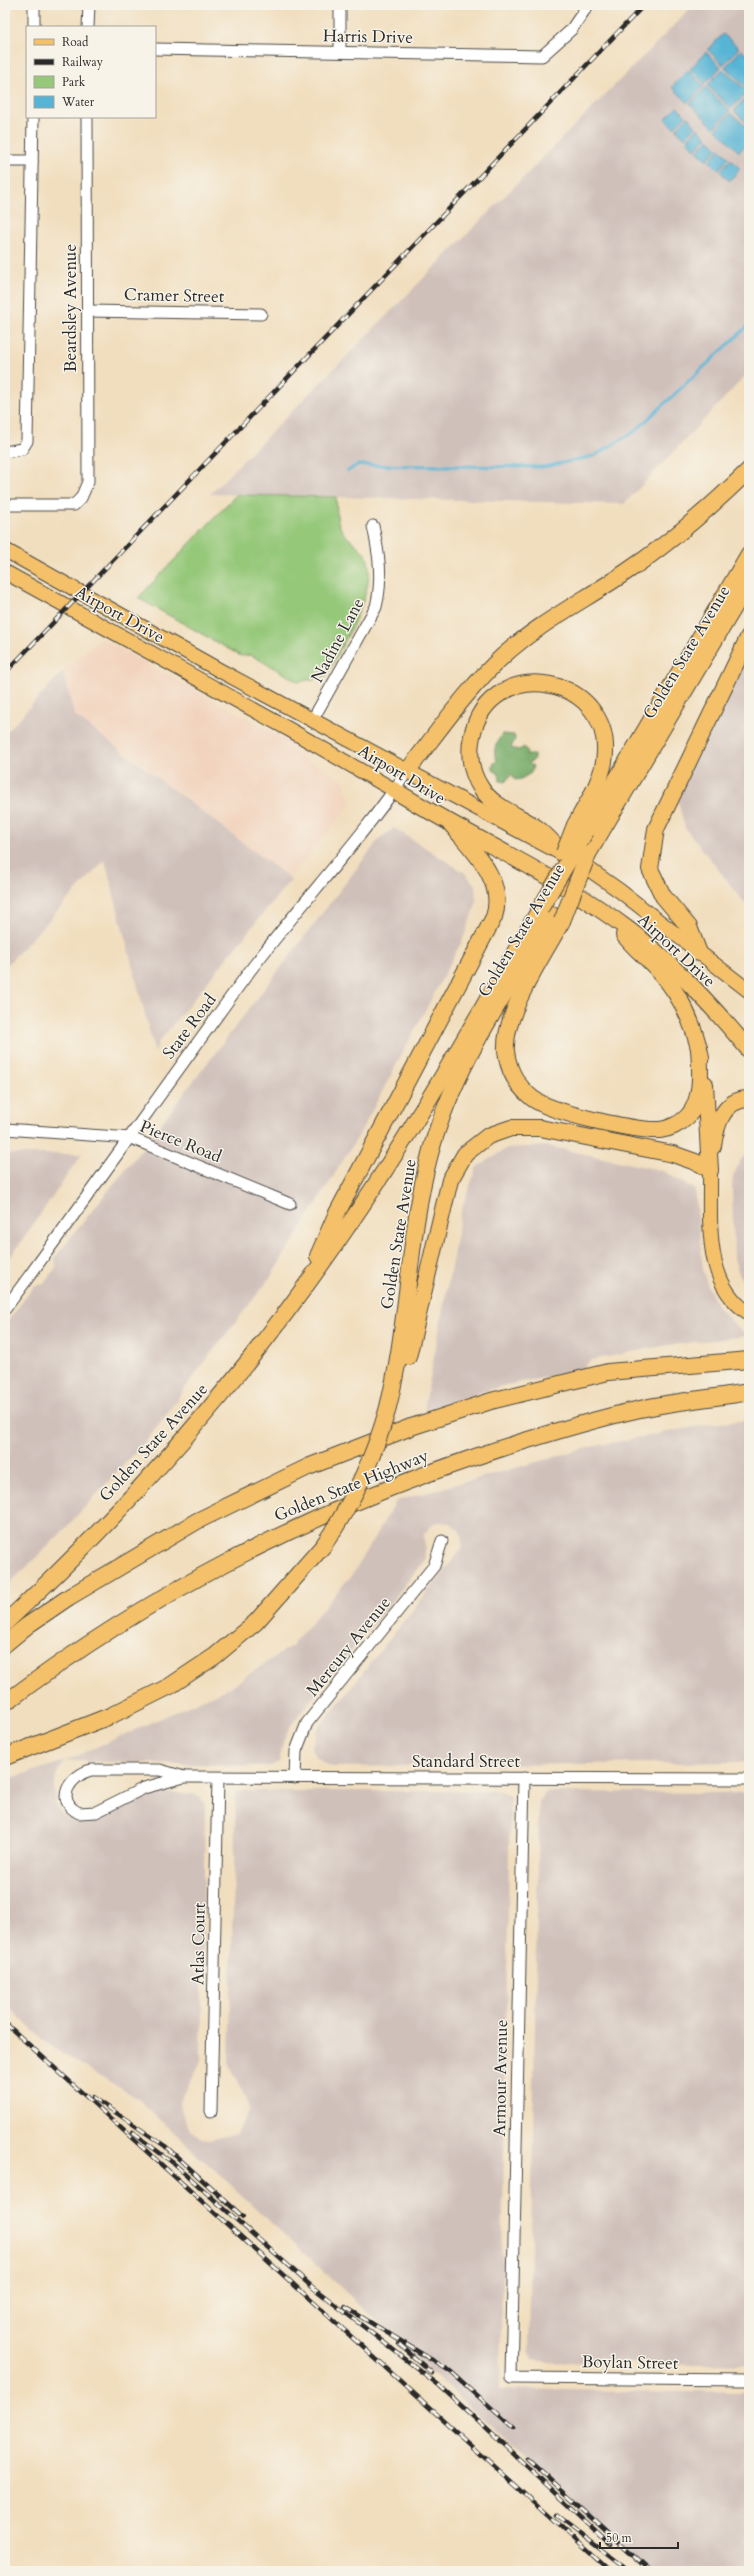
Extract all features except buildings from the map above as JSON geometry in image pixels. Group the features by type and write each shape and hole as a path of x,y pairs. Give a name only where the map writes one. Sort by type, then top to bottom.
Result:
{"highway":[{"path":"408,770 484,675 504,656 525,638 656,550 721,497 749,470"},
{"name":"Golden State Avenue","path":"388,1411 399,1355 420,1196 437,1131 453,1088 550,911 586,831 749,554"},
{"name":"Golden State Avenue","path":"5,1623 62,1569 169,1456 225,1391 301,1293 355,1216 454,1057 588,854 586,831 749,582"},
{"path":"699,953 689,927 663,896 650,869 656,829 749,636"},
{"path":"566,856 538,829 507,811 488,797 481,789 472,767 470,741 475,723 492,699 511,688 532,683 563,688 588,706 600,725 604,740 603,763 586,831"},
{"name":"Airport Drive","path":"394,790 565,888 628,929 667,963 749,1050"},
{"path":"301,1293 336,1215 494,917 497,905 497,891 492,877 451,824"},
{"path":"550,911 506,1037 507,1060 511,1071 523,1090 540,1104 562,1112 635,1127 661,1130 679,1123 693,1109 699,1082 699,1047"},
{"path":"612,919 640,953 656,968 678,996 691,1022 699,1047 705,1084 710,1170"},
{"path":"710,1170 715,1132 723,1114 735,1101 749,1099"},
{"path":"5,1757 110,1716 170,1686 215,1656 256,1622 323,1546 349,1505 376,1446 388,1411 406,1367 450,1180 459,1161 478,1142 505,1130 536,1127 673,1154 701,1164 710,1170"},
{"name":"Golden State Highway","path":"5,1644 28,1625 75,1594 197,1521 308,1468 411,1427 491,1401 608,1372 749,1360"},
{"name":"Golden State Highway","path":"5,1703 88,1643 156,1600 257,1545 319,1516 390,1487 548,1432 642,1409 749,1392"}],"main road":[{"name":"Airport Drive","path":"5,550 219,670 313,719 566,856 604,879 749,990"},
{"name":"Airport Drive","path":"5,572 292,731 394,790"},
{"path":"710,1170 712,1244 719,1277 732,1300 749,1313"}],"street":[{"path":"34,5 34,26"},
{"path":"88,26 89,5"},
{"path":"340,5 340,52"},
{"name":"Harris Drive","path":"156,49 542,56 571,30 588,5"},
{"path":"5,452 22,448 27,440 33,118"},
{"name":"Beardsley Avenue","path":"5,505 74,505 81,498 88,482 87,118"},
{"path":"5,161 32,161"},
{"name":"Cramer Street","path":"88,311 261,314"},
{"name":"Nadine Lane","path":"313,719 376,607 380,590 380,570 372,526"},
{"name":"State Road","path":"5,1309 131,1138 177,1070 249,973 300,908 338,864 408,770"},
{"name":"Pierce Road","path":"5,1129 131,1138 290,1204"},
{"name":"Mercury Avenue","path":"295,1778 296,1751 300,1735 307,1723 434,1566 442,1541"},
{"name":"Standard Street","path":"184,1777 144,1788 96,1812 87,1813 73,1809 67,1798 69,1784 74,1778 80,1773 91,1770 160,1770 184,1777 218,1778 749,1779"},
{"name":"Atlas Court","path":"211,2111 218,1778"},
{"name":"Armour Avenue","path":"510,2378 524,1778"},
{"name":"Boylan Street","path":"510,2378 749,2380"}],"shaded area":[{"path":"694,5 749,5 749,372 624,504 210,494"},
{"path":"101,638 294,744 291,751 343,780 351,804 290,878 74,715 63,671"},
{"path":"749,641 749,908 685,828 676,793"},
{"path":"63,671 74,715 291,879 158,1043 155,1053 105,860 5,967 5,734"},
{"path":"394,828 465,873 475,885 476,904 463,939 359,1135 270,1278 205,1361 151,1435 62,1532 5,1588 5,1325 34,1286 44,1284 56,1267 55,1257 140,1151 380,838"},
{"path":"548,1146 663,1171 695,1190 703,1270 708,1287 719,1308 746,1336 663,1346 591,1360 581,1370 502,1386 424,1410 462,1208 477,1167 507,1148"},
{"path":"749,1151 749,1289 740,1277 734,1258 732,1188 733,1177 740,1161"},
{"path":"5,1154 82,1154 5,1265"},
{"path":"749,1420 749,1762 333,1767 316,1757 312,1747 317,1730 461,1550 462,1542 460,1531 450,1523 441,1522 434,1523 424,1534 425,1560 291,1725 284,1739 279,1762 271,1766 65,1761 229,1688 291,1646 355,1571 396,1501 595,1446 704,1425"},
{"path":"65,1761 56,1776 54,1789 56,1804 63,1815 81,1824 100,1821 145,1793 194,1794 201,1798 205,1806 201,2061 179,2104 190,2131 210,2140 236,2133 250,2109 229,2062 236,1791 502,1791 510,1797 500,2389 749,2393 749,2571 646,2571 137,2098 60,2052 42,2039 5,2004 5,1780"},
{"path":"546,1792 749,1793 749,2365 539,2361 533,2360 529,2352 539,1801"}],"green space":[{"path":"236,495 336,497 337,517 342,531 365,554 369,566 368,581 364,598 349,633 326,676 299,682 251,655 241,656 138,598"},
{"path":"502,734 514,735 515,739 511,748 519,750 524,747 527,751 526,755 534,755 534,760 528,763 533,766 531,773 521,779 515,780 512,774 505,782 500,781 499,774 493,770 493,764 497,760 495,756 495,747"}],"water":[{"path":"723,34 739,48 723,65 708,50"},
{"path":"741,50 749,57 749,90 725,67"},
{"path":"706,52 721,67 705,84 690,69"},
{"path":"723,69 748,92 731,109 707,85"},
{"path":"688,70 704,86 688,103 672,87"},
{"path":"706,87 730,111 714,128 690,104"},
{"path":"749,94 749,125 734,111"},
{"path":"677,107 686,116 674,128 665,119"},
{"path":"731,113 749,129 749,142 739,152 716,129"},
{"path":"688,117 696,127 685,138 676,129"},
{"path":"698,128 707,137 695,149 687,140"},
{"path":"709,139 718,148 707,160 697,151"},
{"path":"720,149 729,158 718,170 709,161"},
{"path":"731,159 740,169 729,181 720,171"}],"waterway":[{"path":"348,471 357,465 544,467 594,456 634,432 749,325"}],"railway":[{"path":"5,673 644,5"},
{"path":"5,2023 610,2571"},
{"path":"93,2097 165,2146 243,2217"},
{"path":"133,2133 172,2162 311,2286 440,2386 611,2544"},
{"path":"345,2307 450,2371 514,2428"},
{"path":"399,2344 432,2373"},
{"path":"527,2458 651,2571"},
{"path":"557,2515 630,2571"}]}
